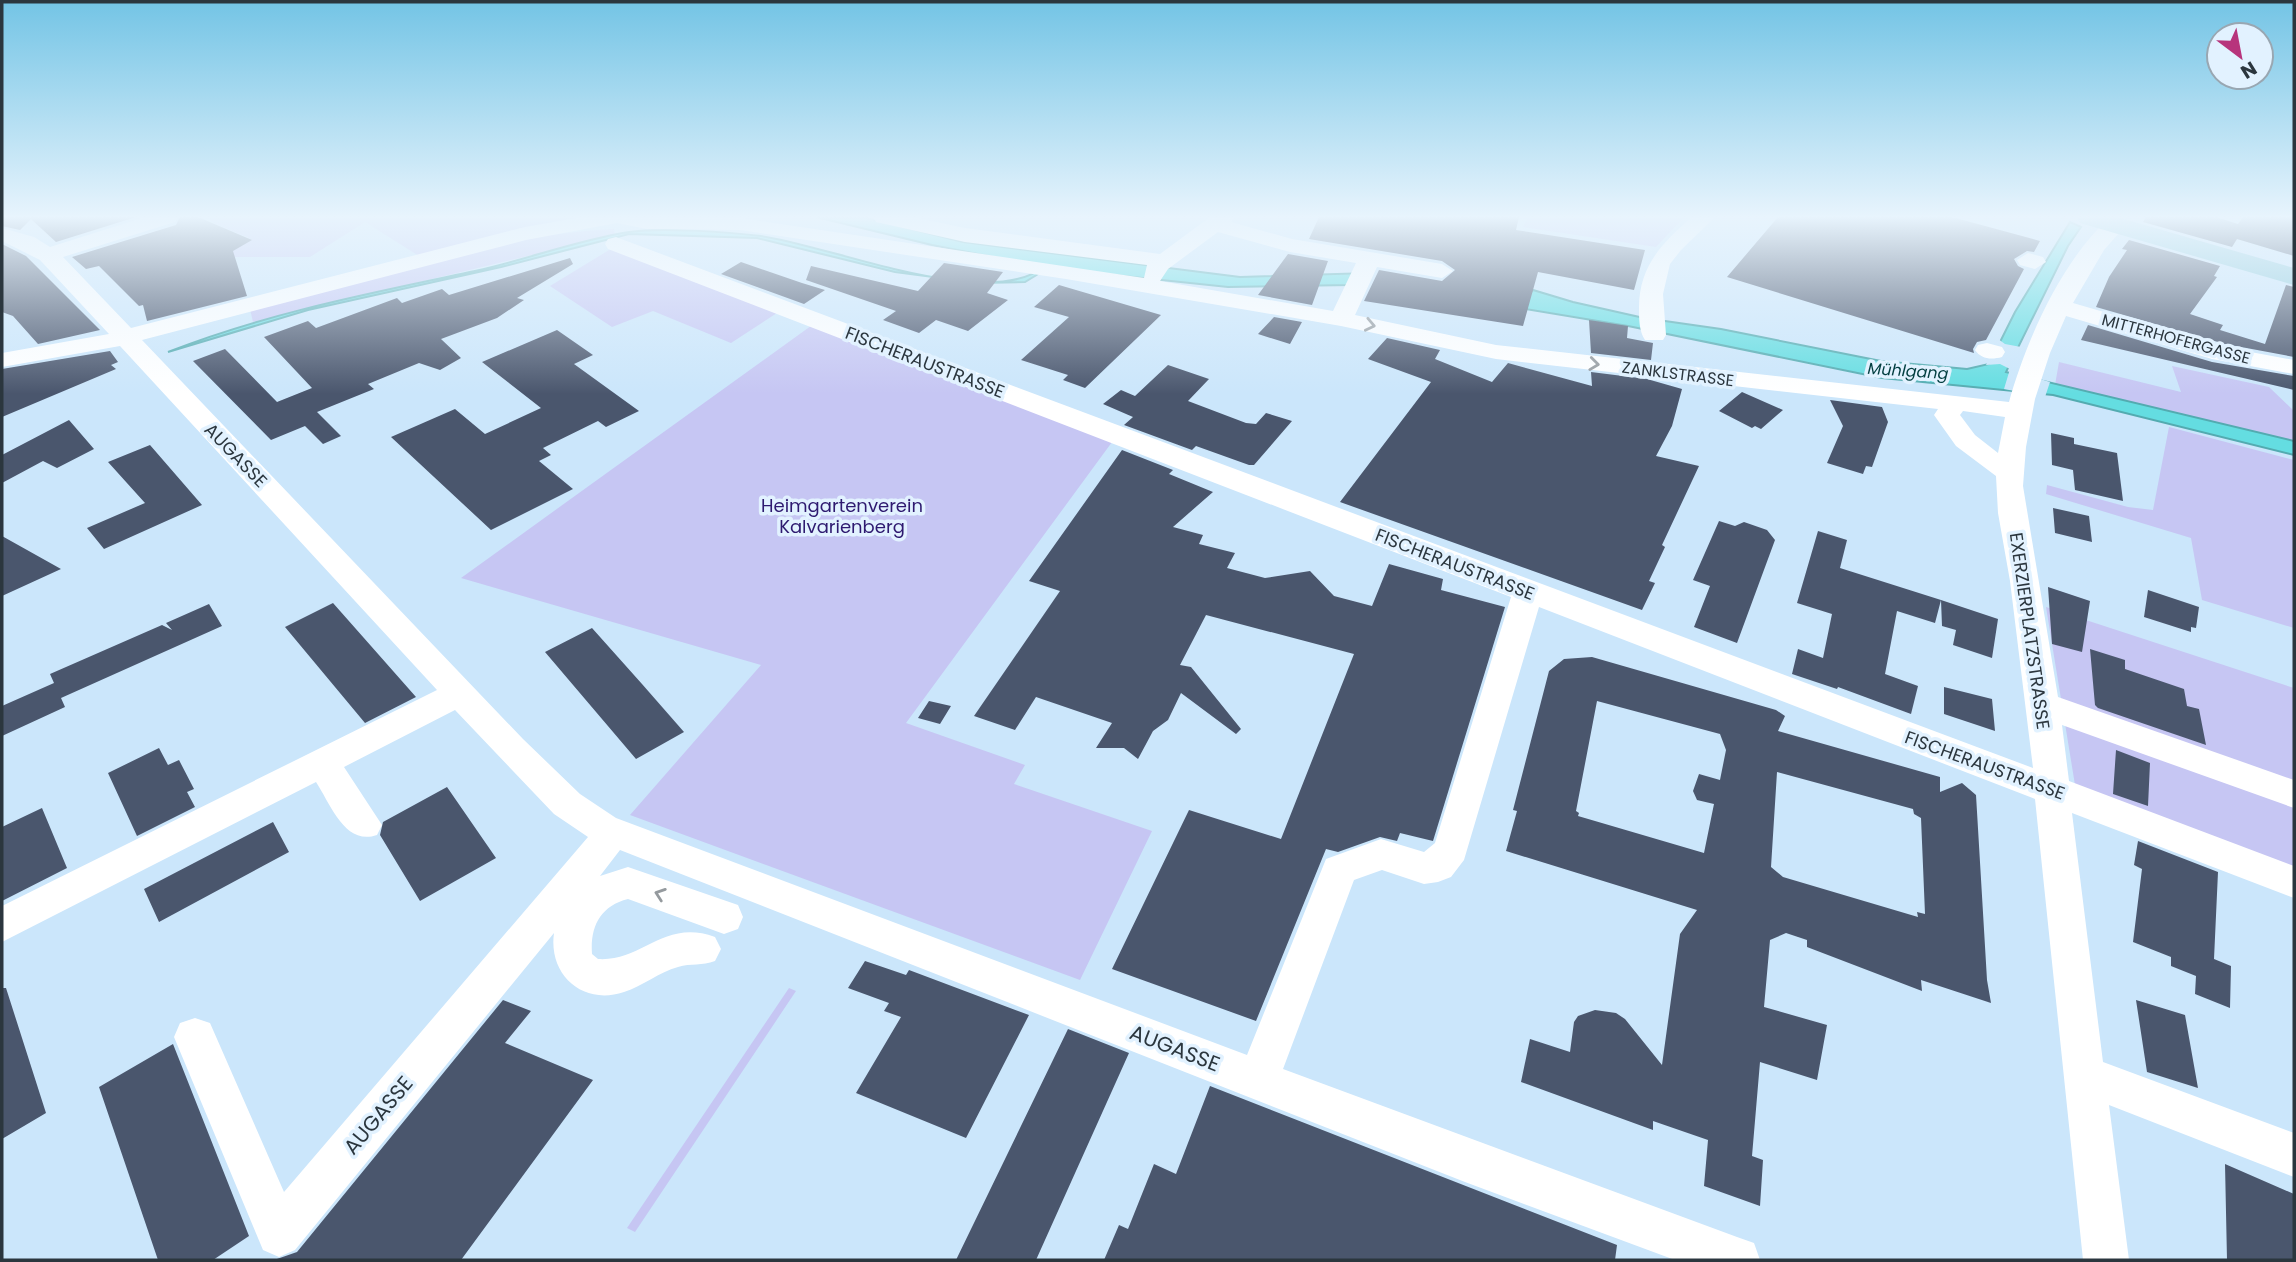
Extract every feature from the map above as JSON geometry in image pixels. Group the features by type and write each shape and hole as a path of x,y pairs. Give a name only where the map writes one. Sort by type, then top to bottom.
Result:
{"street":[{"name":"AUGASSE","path":"68,276 127,337 158,375 567,804 614,832 1258,1080 1737,1260"},
{"path":"2,360 127,337 364,276"},
{"name":"FISCHERAUSTRASSE","path":"700,276 2294,882"},
{"name":"ZANKLSTRASSE","path":"1164,276 1341,319 1496,352 1955,404 2026,379"},
{"path":"1341,319 1362,276"},
{"path":"1651,325 1650,301 1658,276"},
{"name":"EXERZIERPLATZSTRASSE","path":"2075,276 2026,379 2010,473 2010,496 2052,790 2106,1260"},
{"name":"MITTERHOFERGASSE","path":"2059,306 2221,354 2294,367"},
{"path":"1955,404 1947,415 1951,423 1986,458 2010,473"},
{"path":"1258,1080 1339,870 1381,854 1424,868 1438,866 1451,849 1528,592"},
{"path":"2,925 460,693"},
{"path":"2041,704 2294,794"},
{"path":"322,763 364,825"},
{"name":"AUGASSE","path":"195,1037 279,1234 614,832"},
{"path":"701,949 679,946 615,977 598,978 586,974 572,958 570,946 576,925 589,901 615,886 628,883 724,917"},
{"path":"2085,1075 2294,1155"}],"green space":[{"path":"372,276 445,276 253,322 250,309"},
{"path":"567,276 689,276 780,311 731,343 653,311 612,327 550,286"},
{"name":"Heimgartenverein Kalvarienberg","path":"815,323 1115,438 906,723 1025,765 1014,784 1152,831 1080,980 630,815 761,665 461,578"},
{"path":"2059,362 2181,392 2172,366 2269,387 2294,411 2294,441 2055,385"},
{"path":"2169,427 2294,460 2294,628 2202,600 2191,538 2046,494 2047,485 2128,507 2153,510"},
{"path":"2046,607 2294,688 2294,871 2087,793 2075,785"},
{"path":"789,988 796,991 635,1232 627,1228"}],"water":[{"path":"449,276 461,276 308,310 168,352 243,326 358,296"},
{"path":"1035,276 1025,282 979,283 958,280 985,282"},
{"path":"1123,276 1363,276 1351,285 1228,287"},
{"name":"Mühlgang","path":"2037,276 2053,276 2006,372 2294,441 2294,455 2053,395 1882,378 1628,326 1519,308 1533,290 1644,318 1721,329 1881,361 1967,369 1989,364"}],"pier":[{"path":"1998,339 2005,344 2021,347 2010,370 2050,382 2045,397 2004,389 2010,369 2000,364 1986,365"}],"building":[{"path":"2,276 46,276 100,330 38,344 13,316 2,312"},
{"path":"109,276 241,276 247,296 147,321 143,305 139,306"},
{"path":"511,276 553,276 517,298 524,300 497,318 441,339 461,358 440,370 419,363 368,384 374,389 317,412 341,436 323,444 305,426 271,440 193,361 225,349 277,402 312,388 264,337 308,321 316,328 397,298 402,303 442,289 449,295"},
{"path":"726,276 781,276 825,290 804,304"},
{"path":"807,276 853,276 918,291 932,276 1000,276 987,293 1008,300 968,331 936,320 919,333 883,320 896,311 806,280"},
{"path":"1272,276 1323,276 1312,305 1258,295"},
{"path":"1376,276 1413,276 1442,281 1448,276 1537,276 1523,326 1364,301"},
{"path":"1559,276 1638,276 1634,290"},
{"path":"2020,276 1986,340 1977,342 1974,353 1727,277"},
{"path":"2109,277 2217,277 2190,314 2223,325 2220,330 2265,344 2286,285 2294,287 2294,357 2225,344 2096,307"},
{"path":"1059,285 1161,315 1085,388 1063,380 1068,375 1021,360 1069,317 1034,307"},
{"path":"1274,317 1302,322 1290,344 1258,334"},
{"path":"1589,320 1628,326 1627,338 1653,343 1651,360 1591,353"},
{"path":"2088,325 2212,362 2294,376 2294,390 2081,340"},
{"path":"557,330 593,355 574,364 639,411 606,427 598,421 543,448 551,455 539,461 573,489 491,530 391,437 455,409 485,434 541,408 482,362"},
{"path":"1387,338 1440,350 1435,359 1492,382 1508,363 1592,386 1591,372 1647,379 1682,389 1672,426 1656,456 1699,466 1662,545 1665,547 1649,581 1655,583 1642,610 1340,502 1431,382 1368,359"},
{"path":"110,351 118,362 111,365 116,369 2,417 2,369"},
{"path":"1168,365 1209,379 1188,401 1246,423 1256,424 1266,413 1292,421 1254,465 1249,465 1196,446 1192,450 1124,425 1133,417 1103,404 1121,390 1135,396"},
{"path":"1742,392 1783,410 1761,429 1755,426 1752,428 1719,411"},
{"path":"1830,400 1882,407 1888,422 1872,467 1866,466 1863,474 1827,463 1843,426"},
{"path":"69,420 94,449 57,468 43,461 2,483 2,455"},
{"path":"2051,433 2074,438 2074,444 2117,453 2123,501 2075,490 2073,470 2052,465"},
{"path":"150,445 202,505 104,549 87,528 145,503 108,462"},
{"path":"1122,450 1173,470 1169,474 1213,492 1173,527 1203,535 1199,544 1235,553 1227,568 1265,578 1310,571 1334,596 1372,606 1389,564 1443,579 1441,590 1505,607 1433,841 1400,833 1397,841 1380,837 1338,852 1326,849 1256,1021 1112,969 1189,810 1281,839 1354,654 1206,615 1180,665 1191,667 1241,729 1236,734 1181,693 1168,720 1153,731 1138,759 1124,748 1096,748 1112,723 1036,697 1015,730 974,716 1060,591 1029,581"},
{"path":"2053,508 2089,516 2092,542 2055,533"},
{"path":"1719,521 1735,526 1744,522 1767,530 1775,540 1737,643 1694,627 1710,586 1693,580"},
{"path":"1818,531 1847,540 1840,568 1941,600 1935,623 1897,611 1885,674 1918,686 1911,714 1838,687 1837,689 1792,674 1798,649 1823,658 1832,614 1797,603"},
{"path":"2,536 61,569 2,596"},
{"path":"2048,587 2090,601 2082,652 2052,644"},
{"path":"2148,590 2199,607 2196,628 2191,627 2191,632 2144,617"},
{"path":"1941,600 1998,619 1992,658 1953,645 1956,630 1942,626"},
{"path":"333,603 416,697 365,723 285,627"},
{"path":"209,604 222,626 61,698 65,707 2,736 2,706 54,683 50,674 162,625 172,630 166,623"},
{"path":"592,628 684,732 636,759 545,652"},
{"path":"2090,649 2125,660 2125,669 2184,689 2187,706 2199,709 2206,745 2098,708 2095,705"},
{"path":"1592,657 1776,710 1785,716 1778,731 1940,777 1940,792 1962,783 1976,795 1987,980 1991,1003 1921,980 1922,991 1807,947 1807,940 1786,933 1770,940 1764,1007 1827,1025 1817,1080 1760,1062 1752,1156 1763,1160 1760,1206 1704,1186 1708,1140 1653,1121 1653,1130 1521,1082 1530,1039 1570,1052 1574,1022 1578,1016 1595,1010 1616,1013 1625,1019 1662,1065 1680,934 1697,910 1506,851 1517,811 1513,810 1549,671 1564,659","holes":["1597,701 1720,734 1726,750 1720,780 1699,774 1693,791 1697,800 1714,804 1704,853 1578,816 1576,811","1777,772 1913,809 1914,814 1921,818 1925,914 1917,912 1918,917 1783,877 1771,867"]},
{"path":"1944,687 1992,699 1995,731 1944,714"},
{"path":"929,701 951,706 940,724 918,718"},
{"path":"159,748 168,765 179,760 194,789 187,792 195,807 137,836 108,773"},
{"path":"2116,750 2150,763 2148,806 2113,794"},
{"path":"447,787 496,858 420,901 380,835 383,822"},
{"path":"42,808 67,868 2,901 2,827"},
{"path":"273,822 289,852 159,922 144,889"},
{"path":"2138,841 2218,872 2214,959 2231,966 2230,1008 2195,994 2196,976 2171,966 2171,957 2133,942 2142,869 2134,865"},
{"path":"865,961 906,975 909,970 1029,1015 966,1138 856,1093 901,1017 884,1011 889,1003 848,988"},
{"path":"2,988 6,988 46,1113 2,1139"},
{"path":"503,1000 531,1011 505,1043 593,1080 461,1260 274,1260 297,1252"},
{"path":"2136,1000 2185,1015 2198,1088 2147,1072"},
{"path":"1068,1029 1129,1053 1036,1260 956,1260"},
{"path":"173,1044 249,1236 213,1260 158,1260 99,1087"},
{"path":"1210,1086 1617,1245 1615,1260 1104,1260 1119,1225 1128,1229 1154,1164 1176,1174"},
{"path":"2225,1164 2294,1194 2294,1260 2227,1260"}]}
